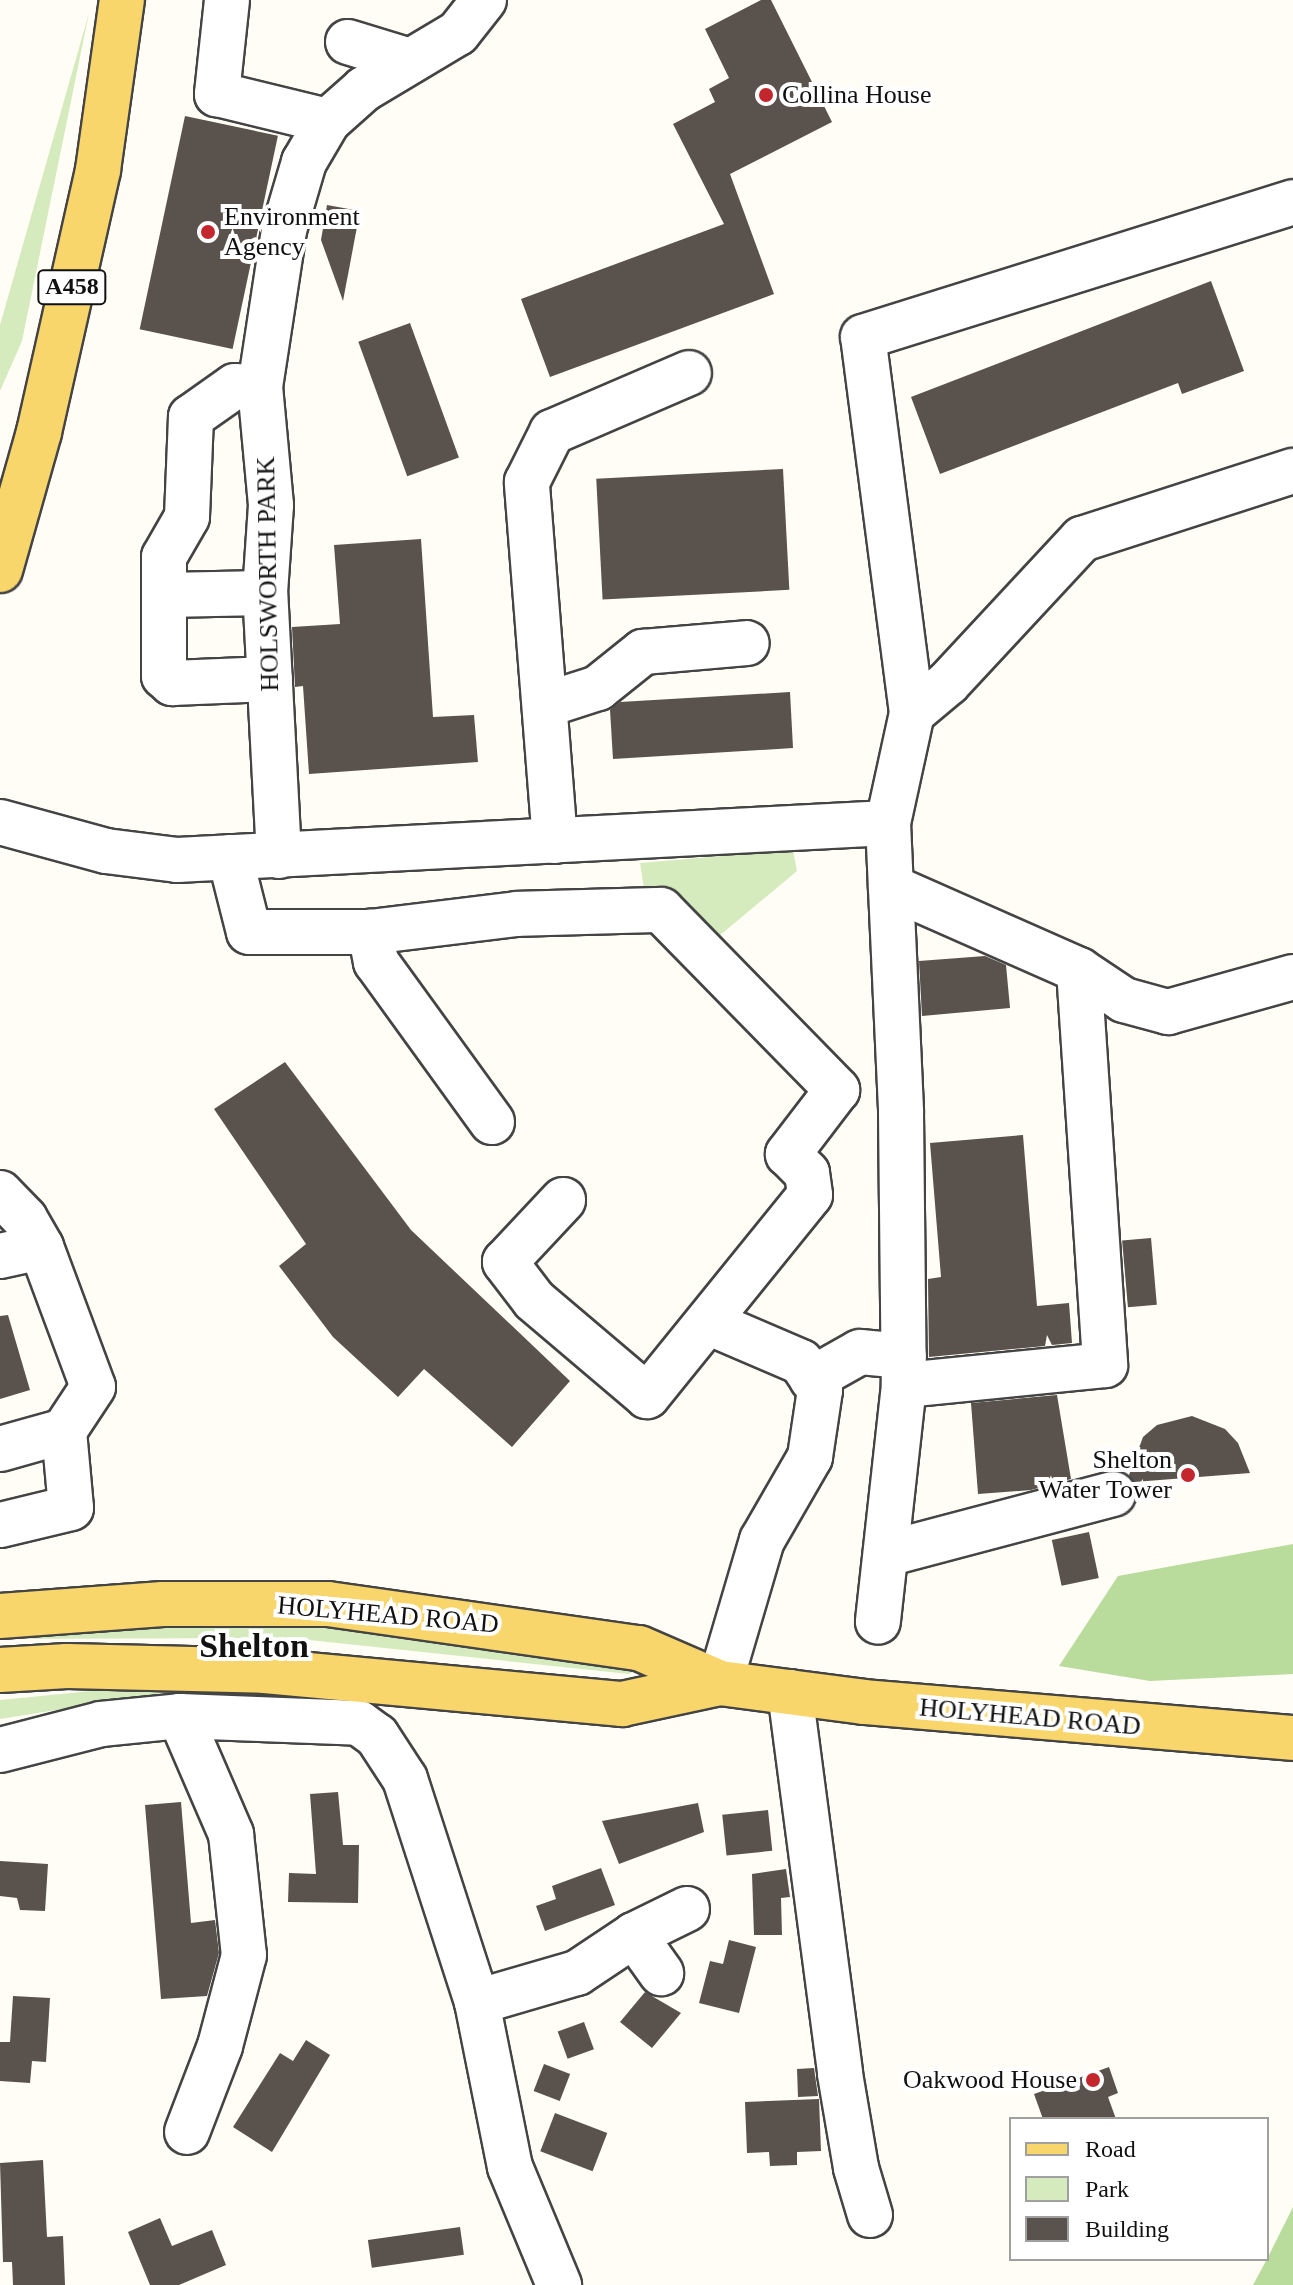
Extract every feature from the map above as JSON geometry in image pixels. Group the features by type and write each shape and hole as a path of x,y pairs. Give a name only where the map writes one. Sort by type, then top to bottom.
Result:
{"main road":[{"name":"A458","path":"0,570 39,432 98,170 122,0"},
{"name":"HOLYHEAD ROAD","path":"0,1616 163,1604 328,1604 639,1648 720,1683 1293,1738"},
{"name":"HOLYHEAD ROAD","path":"0,1670 251,1670 622,1704 720,1683"}],"street":[{"path":"227,0 217,94 328,121"},
{"name":"HOLSWORTH PARK","path":"279,856 265,593 271,505 260,387 284,230 304,162 328,121 364,89 458,33 484,0"},
{"path":"348,42 410,61"},
{"path":"878,1622 904,1370 888,823 912,713 863,337 1293,202"},
{"path":"555,841 527,482 552,432 689,373"},
{"path":"260,387 235,386 191,417 187,517 164,557 164,676 172,683 270,679"},
{"path":"912,713 948,683 1082,539 1293,471"},
{"path":"165,595 265,593"},
{"path":"545,705 598,688 643,652 747,643"},
{"path":"0,822 106,851 177,860 888,823"},
{"path":"230,857 249,932 370,932 517,914 661,910 837,1090 788,1154 807,1173 810,1195 710,1323 647,1396 534,1300 505,1262 563,1200"},
{"path":"891,887 1079,970 1124,1000 1168,1012 1293,977"},
{"path":"370,932 376,962 492,1122"},
{"path":"812,1379 860,1352 904,1370 1105,1365 1079,970"},
{"path":"0,1193 25,1219 21,1252 93,1387 64,1431 71,1508 0,1525"},
{"path":"710,1323 801,1362 820,1390 810,1457 762,1540 720,1683"},
{"path":"0,1449 64,1431"},
{"path":"886,1554 1113,1494"},
{"path":"790,1692 840,2074 856,2168 870,2215"},
{"path":"180,1716 231,1834 244,1955 220,2046 187,2132"},
{"path":"0,1750 101,1724 180,1716 359,1723 392,1751 405,1779 477,2002 510,2167 559,2285"},
{"path":"477,2002 577,1973 634,1935 687,1909"},
{"path":"634,1935 661,1973"}],"green space":[{"path":"89,13 22,341 0,391 0,325"},
{"path":"793,850 797,871 707,946 645,895 640,863"},
{"path":"1293,1544 1293,1674 1150,1681 1059,1666 1118,1576"},
{"path":"264,1618 498,1639 637,1669 629,1674 290,1638 0,1639 0,1627"},
{"path":"172,1683 394,1691 379,1704 168,1692 0,1719 0,1700"},
{"path":"1293,2207 1293,2285 1253,2285 1266,2261 1269,2261 1269,2255"}],"building":[{"path":"761,0 771,0 832,122 730,174 774,294 550,377 521,299 724,224 673,124 715,102 709,89 729,78 705,29"},
{"name":"Environment Agency","path":"185,116 278,136 233,349 140,329"},
{"path":"327,205 360,211 343,301 321,240"},
{"path":"1211,281 1244,371 1182,394 1178,383 940,474 911,397"},
{"path":"410,323 459,457 407,476 358,342"},
{"path":"783,469 789,590 603,600 596,479"},
{"path":"421,539 433,717 474,715 478,762 309,774 303,686 295,687 292,627 340,624 334,545"},
{"path":"790,692 793,748 613,759 610,710 620,702"},
{"path":"985,956 1006,965 1010,1008 922,1016 919,961"},
{"path":"285,1062 411,1230 570,1381 512,1447 424,1369 398,1397 333,1337 279,1266 306,1244 214,1109"},
{"path":"1023,1135 1037,1306 1069,1303 1072,1343 1052,1345 1047,1335 1045,1346 929,1357 928,1279 941,1277 930,1143"},
{"path":"1151,1238 1157,1305 1128,1307 1122,1241"},
{"path":"8,1315 30,1390 0,1399 0,1316"},
{"path":"1057,1395 1071,1479 1031,1490 978,1494 971,1403"},
{"path":"1192,1416 1225,1429 1238,1443 1250,1473 1134,1482 1129,1475 1143,1437 1157,1425"},
{"path":"1089,1532 1099,1578 1062,1586 1052,1540"},
{"path":"338,1792 343,1845 359,1845 358,1903 288,1902 289,1873 316,1874 310,1794"},
{"path":"181,1802 191,1923 215,1920 219,1953 207,1996 161,1999 145,1805"},
{"path":"698,1803 704,1832 619,1864 602,1821"},
{"path":"768,1810 772,1851 727,1856 722,1815"},
{"path":"0,1861 48,1864 45,1911 20,1910 17,1898 0,1896"},
{"path":"601,1868 615,1905 545,1931 536,1906 556,1899 552,1886"},
{"path":"786,1869 790,1897 781,1898 782,1935 754,1935 752,1874"},
{"path":"729,1940 756,1947 739,2013 699,2003 710,1961 723,1964"},
{"path":"645,1992 681,2013 652,2048 620,2022"},
{"path":"13,1996 50,1998 46,2062 32,2061 30,2083 0,2081 0,2042 10,2042"},
{"path":"584,2022 594,2049 568,2059 558,2032"},
{"path":"306,2040 330,2055 272,2152 233,2127 280,2053 293,2061"},
{"path":"544,2064 570,2074 560,2101 534,2091"},
{"name":"Oakwood House","path":"1109,2067 1118,2093 1108,2097 1115,2117 1042,2117 1034,2094"},
{"path":"814,2068 818,2096 798,2097 797,2069"},
{"path":"819,2099 821,2151 797,2152 797,2165 770,2166 769,2152 747,2153 745,2102"},
{"path":"555,2113 607,2133 593,2171 540,2151"},
{"path":"43,2160 47,2237 63,2236 65,2285 13,2285 12,2262 3,2262 0,2163"},
{"path":"160,2218 172,2246 212,2230 226,2265 179,2285 150,2285 128,2232"},
{"path":"460,2227 464,2255 372,2268 368,2240"}],"place":[{"name":"Collina House","path":"766,95"},
{"name":"Environment Agency","path":"208,232"},
{"name":"Shelton Water Tower","path":"1188,1475"},
{"name":"Oakwood House","path":"1093,2080"}],"district":[{"name":"Shelton","path":"254,1646"}]}
